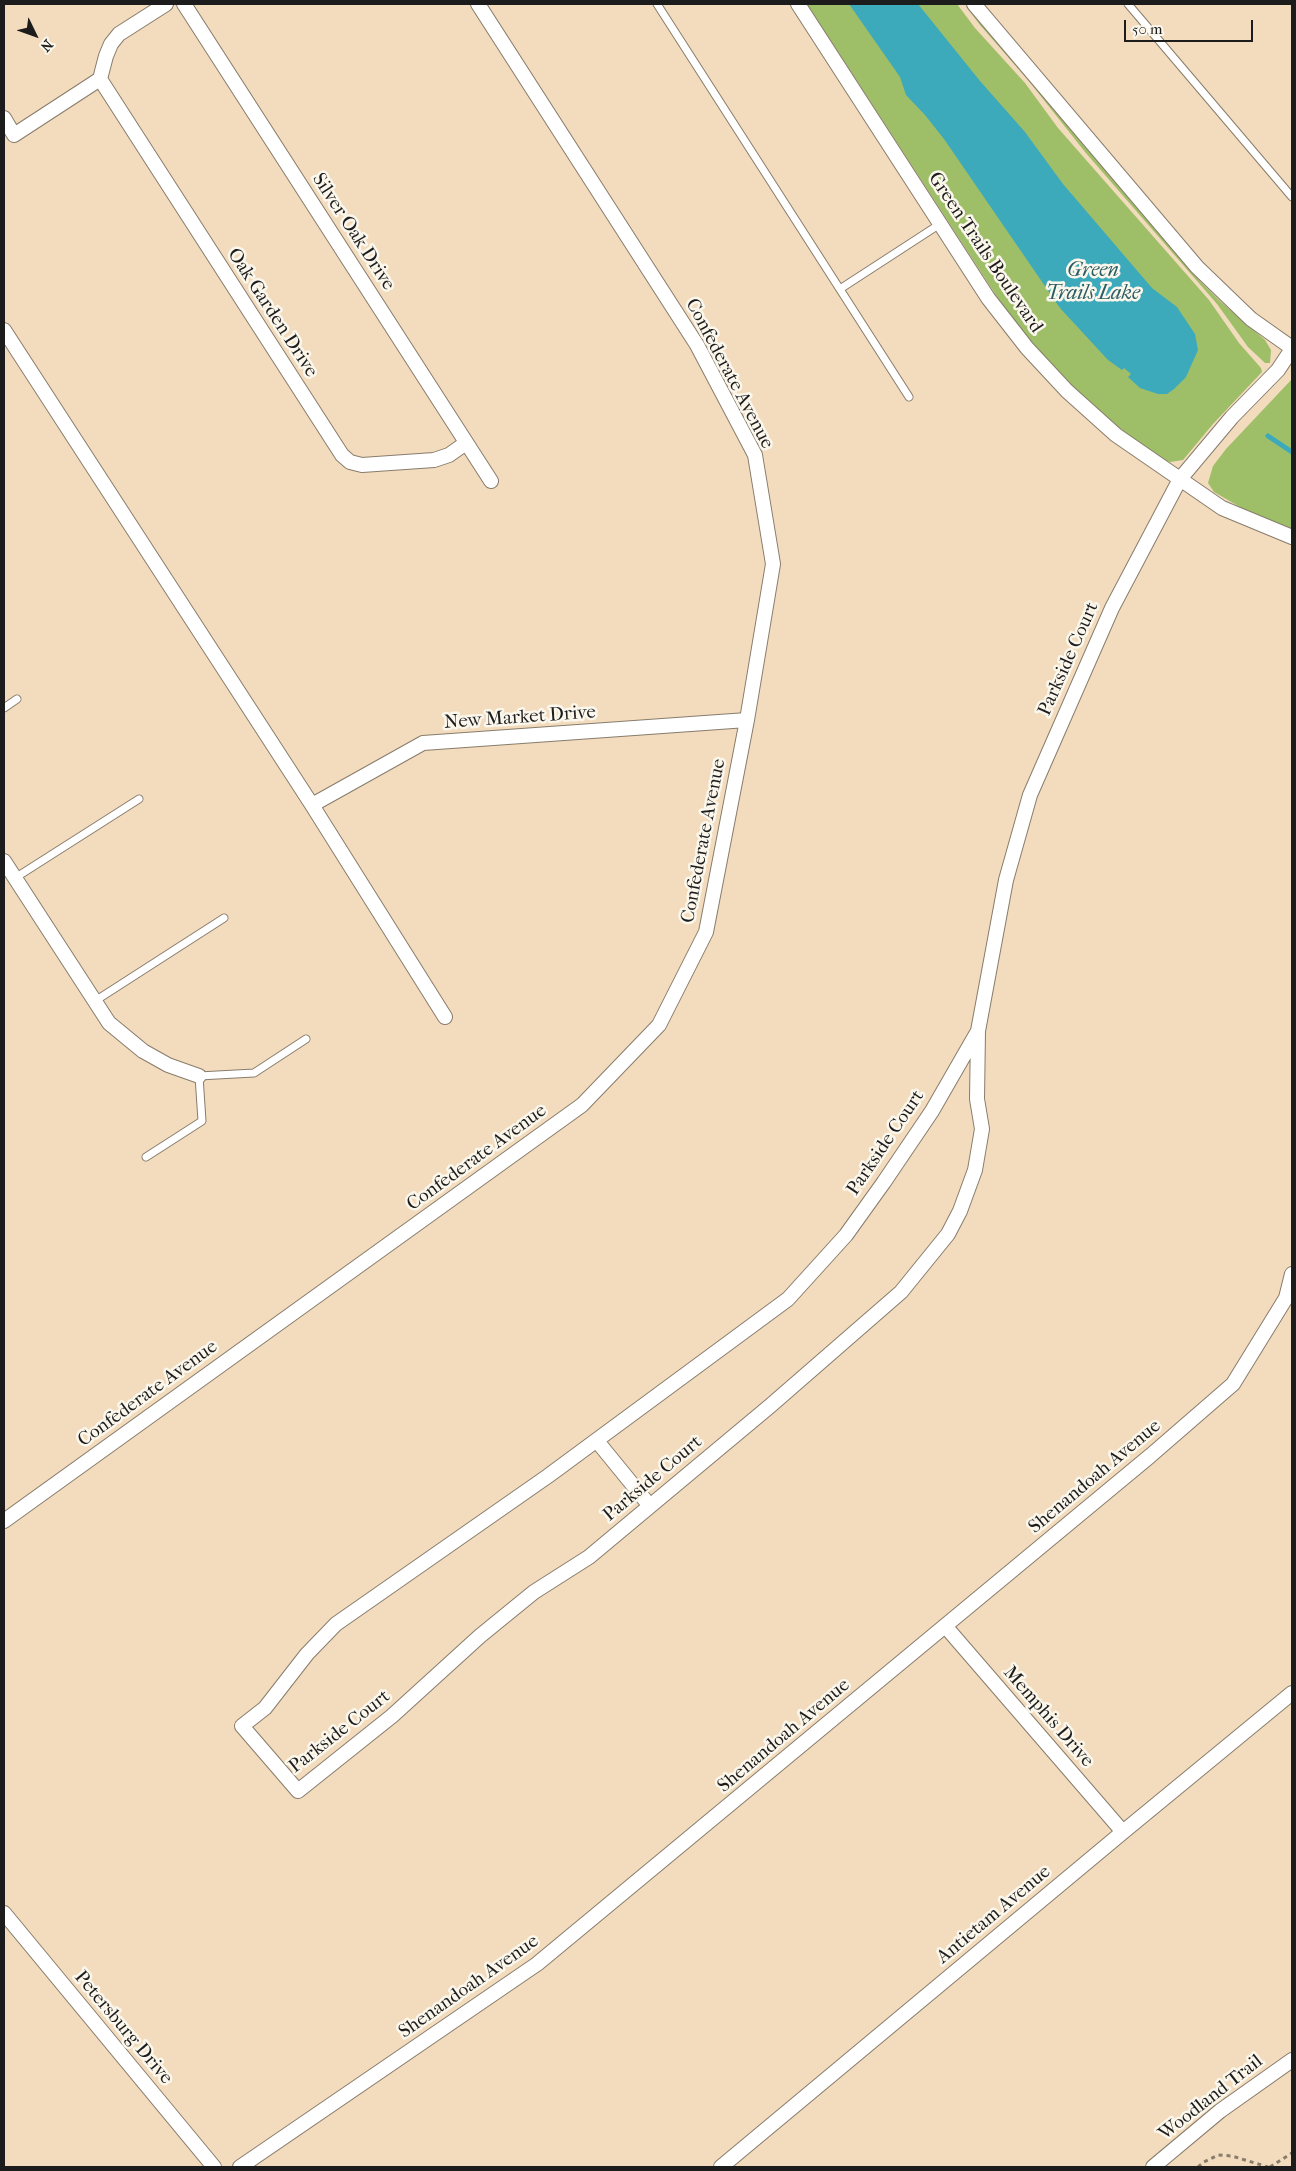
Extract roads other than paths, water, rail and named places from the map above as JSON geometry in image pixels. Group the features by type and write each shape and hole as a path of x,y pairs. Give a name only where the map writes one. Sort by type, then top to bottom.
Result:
{"street":[{"path":"4,118 14,135 100,79 111,44 119,34 166,4"},
{"name":"Silver Oak Drive","path":"184,4 491,481"},
{"name":"Confederate Avenue","path":"4,1521 582,1105 659,1025 706,932 747,720 773,564 755,455 697,344 478,4"},
{"name":"Green Trails Boulevard","path":"798,4 988,298 1027,348 1067,391 1116,435 1222,508 1292,537"},
{"path":"974,4 1197,267 1251,319 1292,349"},
{"name":"Oak Garden Drive","path":"100,79 342,455 350,462 362,466 434,460 449,454 466,443"},
{"path":"4,330 312,805 445,1017"},
{"name":"Parkside Court","path":"978,1031 932,1111 906,1151 846,1235 816,1271 788,1299 597,1441 336,1624 307,1654 265,1708 242,1726 298,1791 392,1716 480,1636 534,1592 589,1556 650,1506 900,1292 948,1234 960,1212 975,1170 982,1129 977,1099 978,1031 1006,880 1030,795 1112,608 1180,479 1232,417 1278,370 1292,349"},
{"name":"New Market Drive","path":"312,805 423,743 747,720"},
{"path":"4,861 109,1023 143,1051 168,1065 199,1076"},
{"name":"Shenandoah Avenue","path":"240,2167 537,1964 1150,1456 1233,1384 1286,1298 1292,1274"},
{"path":"597,1441 650,1506"},
{"name":"Memphis Drive","path":"946,1627 1122,1832"},
{"name":"Antietam Avenue","path":"721,2167 1122,1832 1292,1693"},
{"name":"Petersburg Drive","path":"4,1913 214,2167"},
{"name":"Woodland Trail","path":"1153,2167 1220,2112 1292,2060"}],"lane":[{"path":"657,4 908,397"},
{"path":"1128,4 1292,197"},
{"path":"840,289 940,224"},
{"path":"4,708 17,699"},
{"path":"14,878 140,799"},
{"path":"95,1001 224,918"},
{"path":"146,1157 202,1120 199,1076 254,1073 306,1040"}],"water":[{"name":"Green Trails Lake","path":"849,4 918,4 980,81 1025,132 1063,184 1152,288 1177,307 1195,334 1198,350 1186,377 1174,389 1167,394 1158,394 1140,388 1128,377 1131,374 1108,360 1060,308 944,139 906,95 900,77"}],"waterway":[{"path":"1268,436 1292,452"}]}
